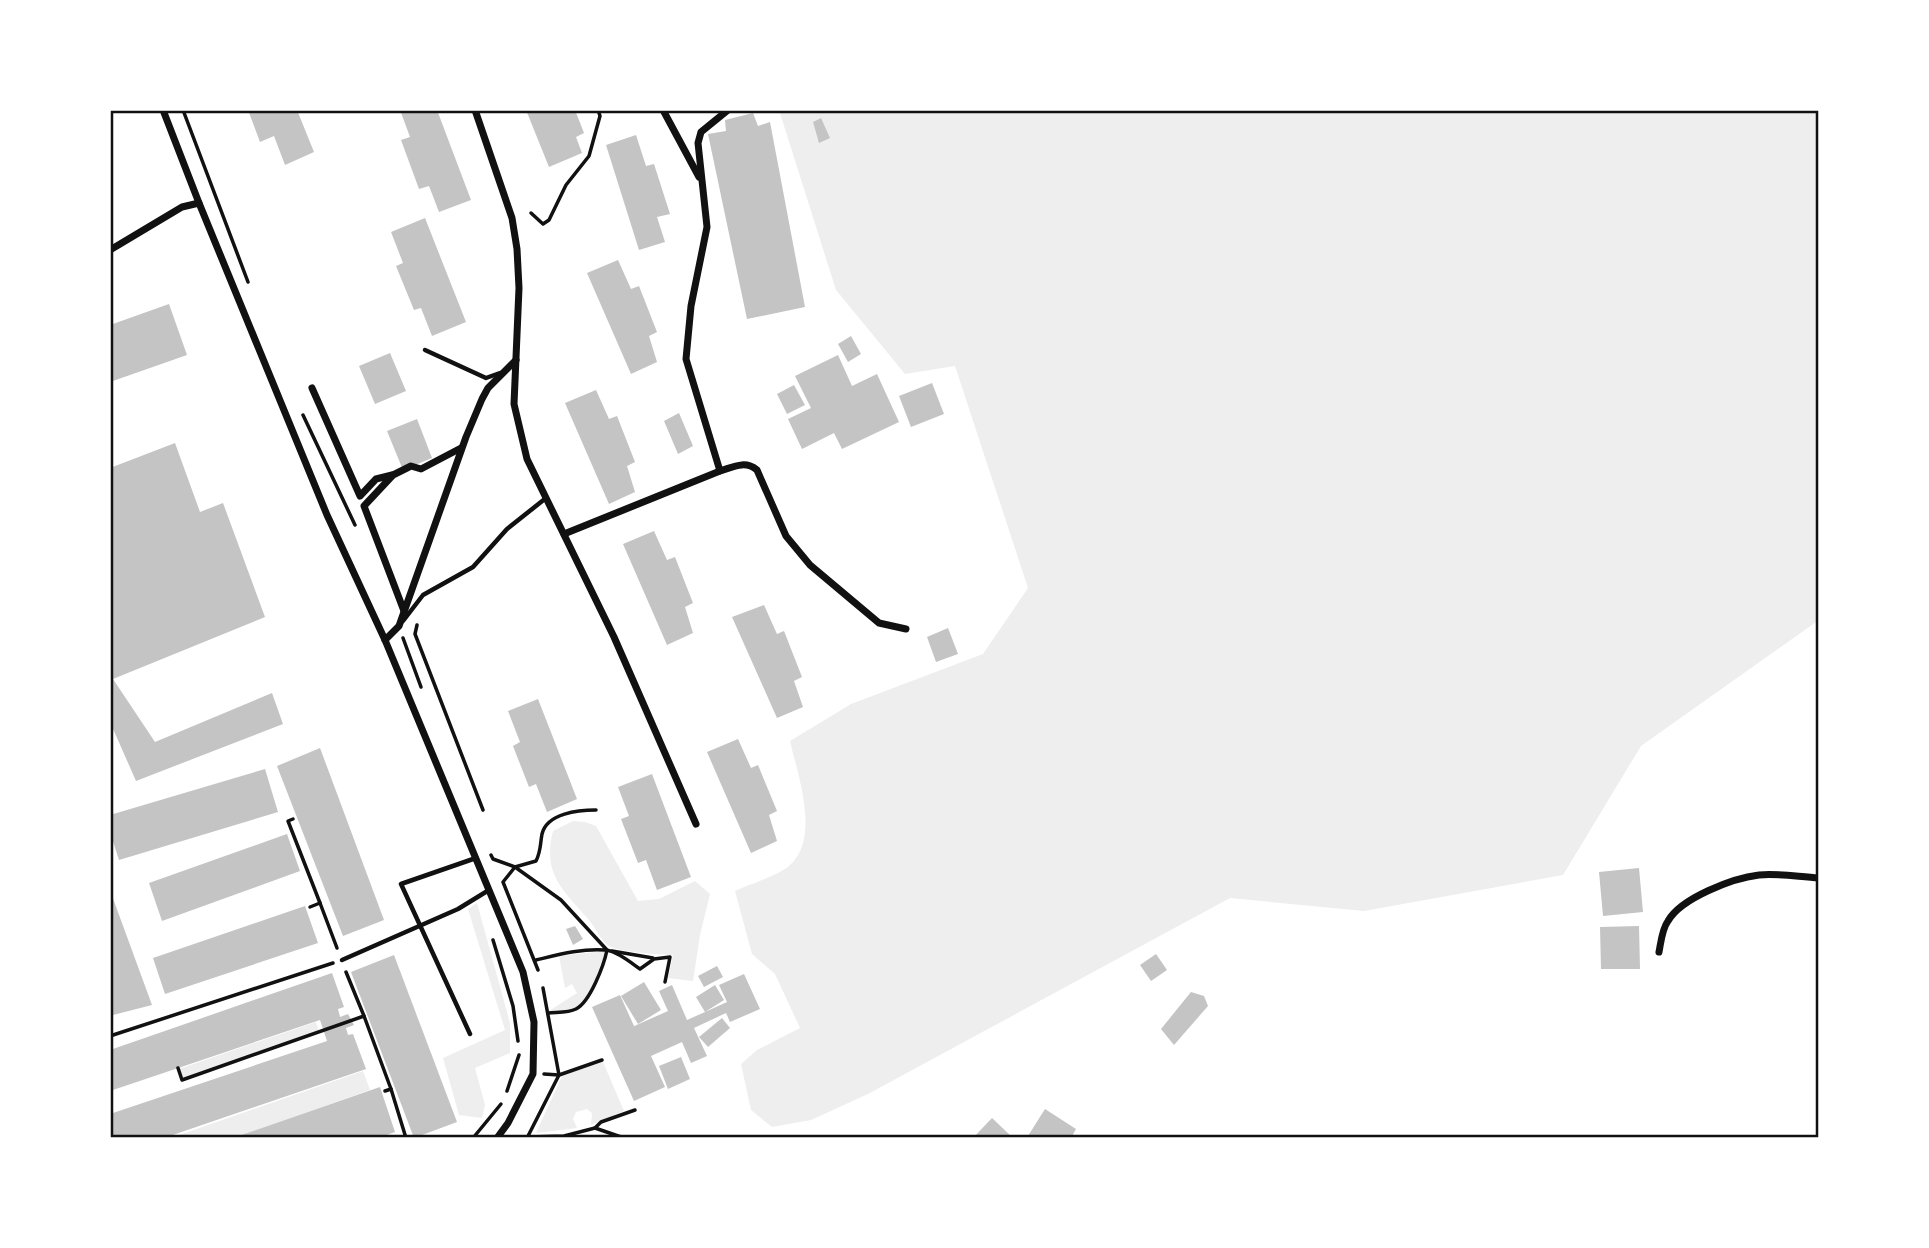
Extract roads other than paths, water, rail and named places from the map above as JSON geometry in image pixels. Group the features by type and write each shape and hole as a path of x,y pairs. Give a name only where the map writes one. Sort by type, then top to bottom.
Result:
{"street":[{"path":"163,110 327,515 385,640 523,972 534,1022 533,1074 508,1123 497,1138"},
{"path":"475,110 512,218 517,249 519,288 514,404 527,459 614,637 696,824"},
{"path":"663,110 703,184"},
{"path":"720,471 686,359 690,315 707,227 698,152 701,132 728,110"},
{"path":"110,250 182,207 199,203"},
{"path":"385,640 399,626 482,399 488,387 516,359"},
{"path":"312,388 360,496 376,480 411,466 421,469 462,448"},
{"path":"564,534 720,471 751,464 757,470 786,536 810,565 879,623 906,629"},
{"path":"393,475 364,506 404,611"},
{"path":"1659,952 1666,923 1675,911 1692,899 1758,875 1819,878"}],"lane":[{"path":"425,349 486,378 504,372"},
{"path":"399,626 423,595 473,567 508,529 547,498"},
{"path":"470,1034 401,884 477,858"},
{"path":"342,960 458,909 490,890"}]}
